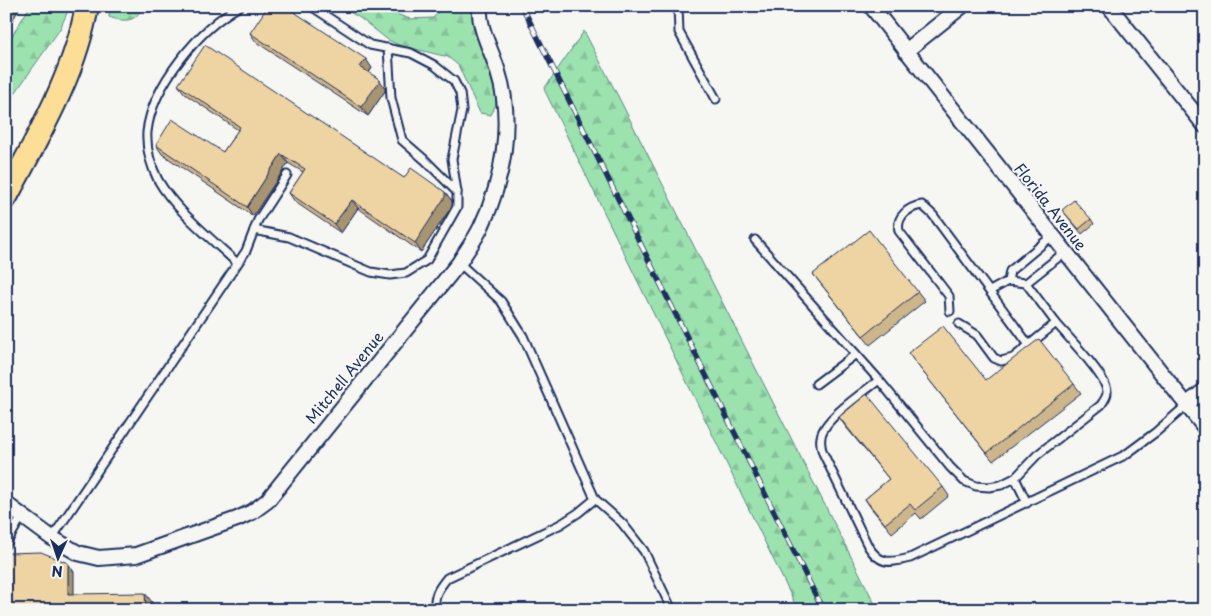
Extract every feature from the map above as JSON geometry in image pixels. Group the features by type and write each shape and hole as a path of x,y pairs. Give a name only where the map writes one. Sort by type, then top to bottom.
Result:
{"main road":[{"path":"6,197 52,108 74,56 87,6"}],"street":[{"name":"Mitchell Avenue","path":"6,504 52,538 78,553 99,558 120,558 136,555 237,519 252,512 267,501 459,263 480,229 494,196 502,164 505,131 499,73 483,30 479,15 480,6"},
{"name":"Florida Avenue","path":"870,6 1205,428"},
{"path":"906,51 962,6"},
{"path":"1109,6 1205,126"},
{"path":"1187,404 1205,390"}],"lane":[{"path":"237,263 176,204 159,181 148,149 147,132 152,111 178,62 208,30 229,12 240,6"},
{"path":"254,230 289,237 371,272 390,275 406,273 427,260 457,207 457,192 452,159 462,110 460,93 454,81 434,65 412,53 370,45 311,6"},
{"path":"678,6 679,32 716,98"},
{"path":"388,48 391,98 402,140 457,192"},
{"path":"52,538 246,251 258,220 287,175"},
{"path":"950,312 949,296 899,231 899,219 910,210 922,205 933,215 1029,346"},
{"path":"1008,281 1010,271 1052,236"},
{"path":"755,240 879,380 950,467 964,481 976,486 990,487 1001,485 1016,478 1037,455 1101,405 1107,397 1106,387 1098,372 1056,324 1026,283"},
{"path":"990,292 1008,281 1026,283 1065,252"},
{"path":"459,263 501,301 523,336 595,499 622,523 644,551 672,610"},
{"path":"959,324 977,335 994,358 1002,361 1013,358 1056,324"},
{"path":"816,384 856,354"},
{"path":"879,380 834,417 824,427 821,436 823,453 874,554 882,561 891,562 910,558 1125,455 1156,432 1187,404"},
{"path":"1016,478 1026,503"},
{"path":"436,610 434,602 438,590 447,578 561,524 595,499"},
{"path":"6,544 22,516"}],"green space":[{"path":"30,6 70,6 60,29 6,106 6,46"},
{"path":"110,6 142,6 137,16 129,20 119,20 109,17"},
{"path":"339,6 374,6 410,19 433,18 444,6 477,6 495,93 496,104 491,115 480,113 458,65 448,57 399,45 388,40 360,18"},
{"path":"584,31 878,610 798,610 544,89"}],"building":[{"path":"268,6 285,6 366,59 360,67 379,79 379,82 361,107 250,33"},
{"path":"205,45 404,178 411,168 445,192 445,197 415,243 352,200 334,224 289,193 305,169 281,154 247,207 156,145 172,119 223,152 240,127 178,85"},
{"path":"1074,200 1091,219 1079,229 1062,210"},
{"path":"869,230 918,292 863,336 813,274"},
{"path":"943,326 986,380 1039,339 1074,384 987,453 908,353"},
{"path":"867,394 943,487 915,510 910,504 885,524 865,499 889,479 839,417"},
{"path":"41,552 68,563 68,594 145,593 146,610 8,610 7,553"}],"railway":[{"path":"522,6 823,610"}]}
